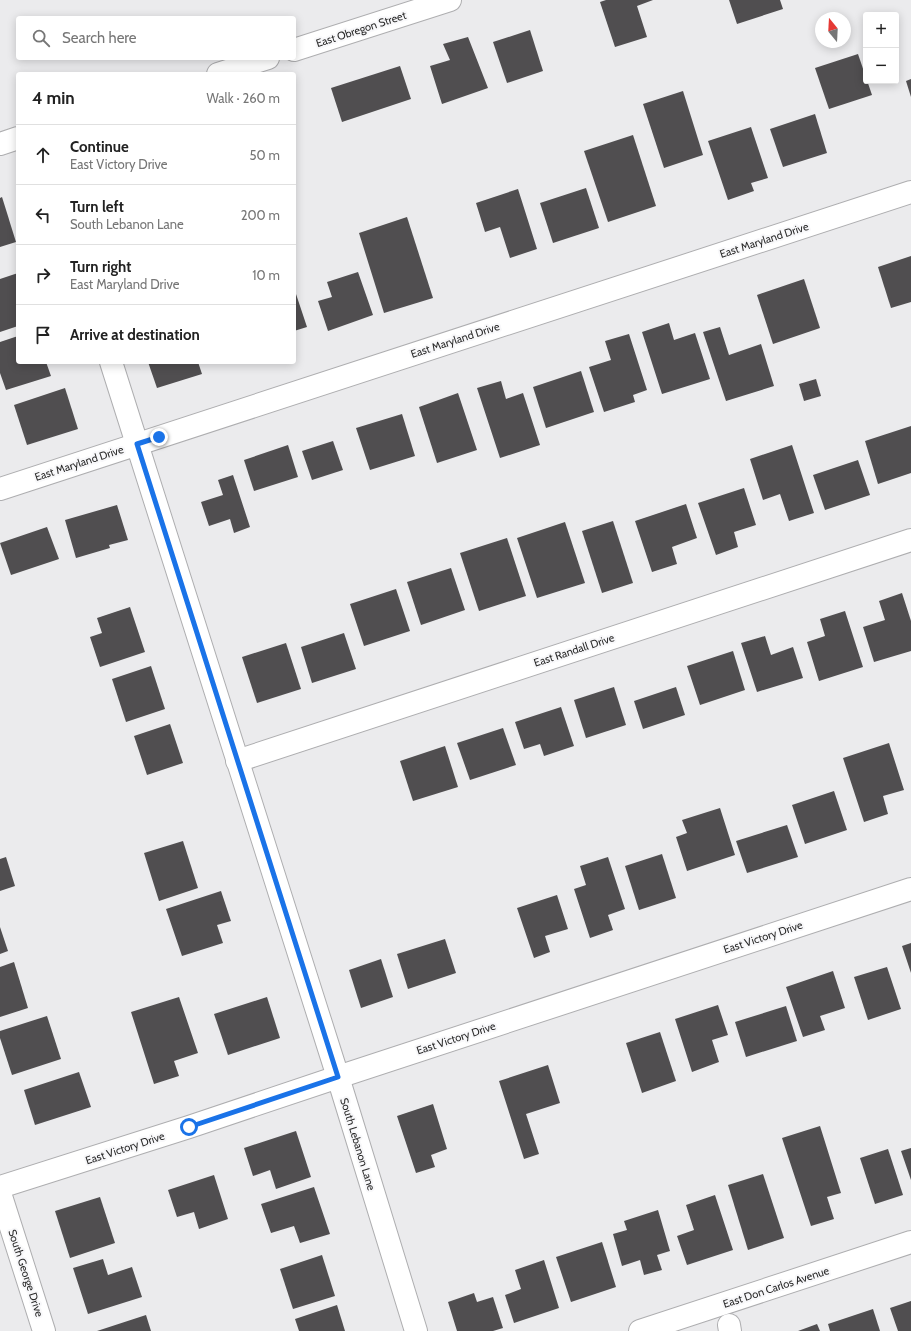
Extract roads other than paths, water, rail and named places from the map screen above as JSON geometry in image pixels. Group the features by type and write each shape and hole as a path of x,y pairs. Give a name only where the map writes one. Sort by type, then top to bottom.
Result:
{"street":[{"name":"East Obregon Street","path":"296,49 450,0"},
{"path":"224,72 262,60"},
{"path":"0,144 16,139"},
{"name":"East Maryland Drive","path":"0,489 911,192"},
{"name":"South Lebanon Lane","path":"112,364 338,1077 416,1331"},
{"name":"East Randall Drive","path":"237,761 911,540"},
{"name":"East Victory Drive","path":"0,1187 189,1127 911,889"},
{"name":"South George Drive","path":"0,1193 44,1331"},
{"name":"East Don Carlos Avenue","path":"640,1331 911,1242"}]}
